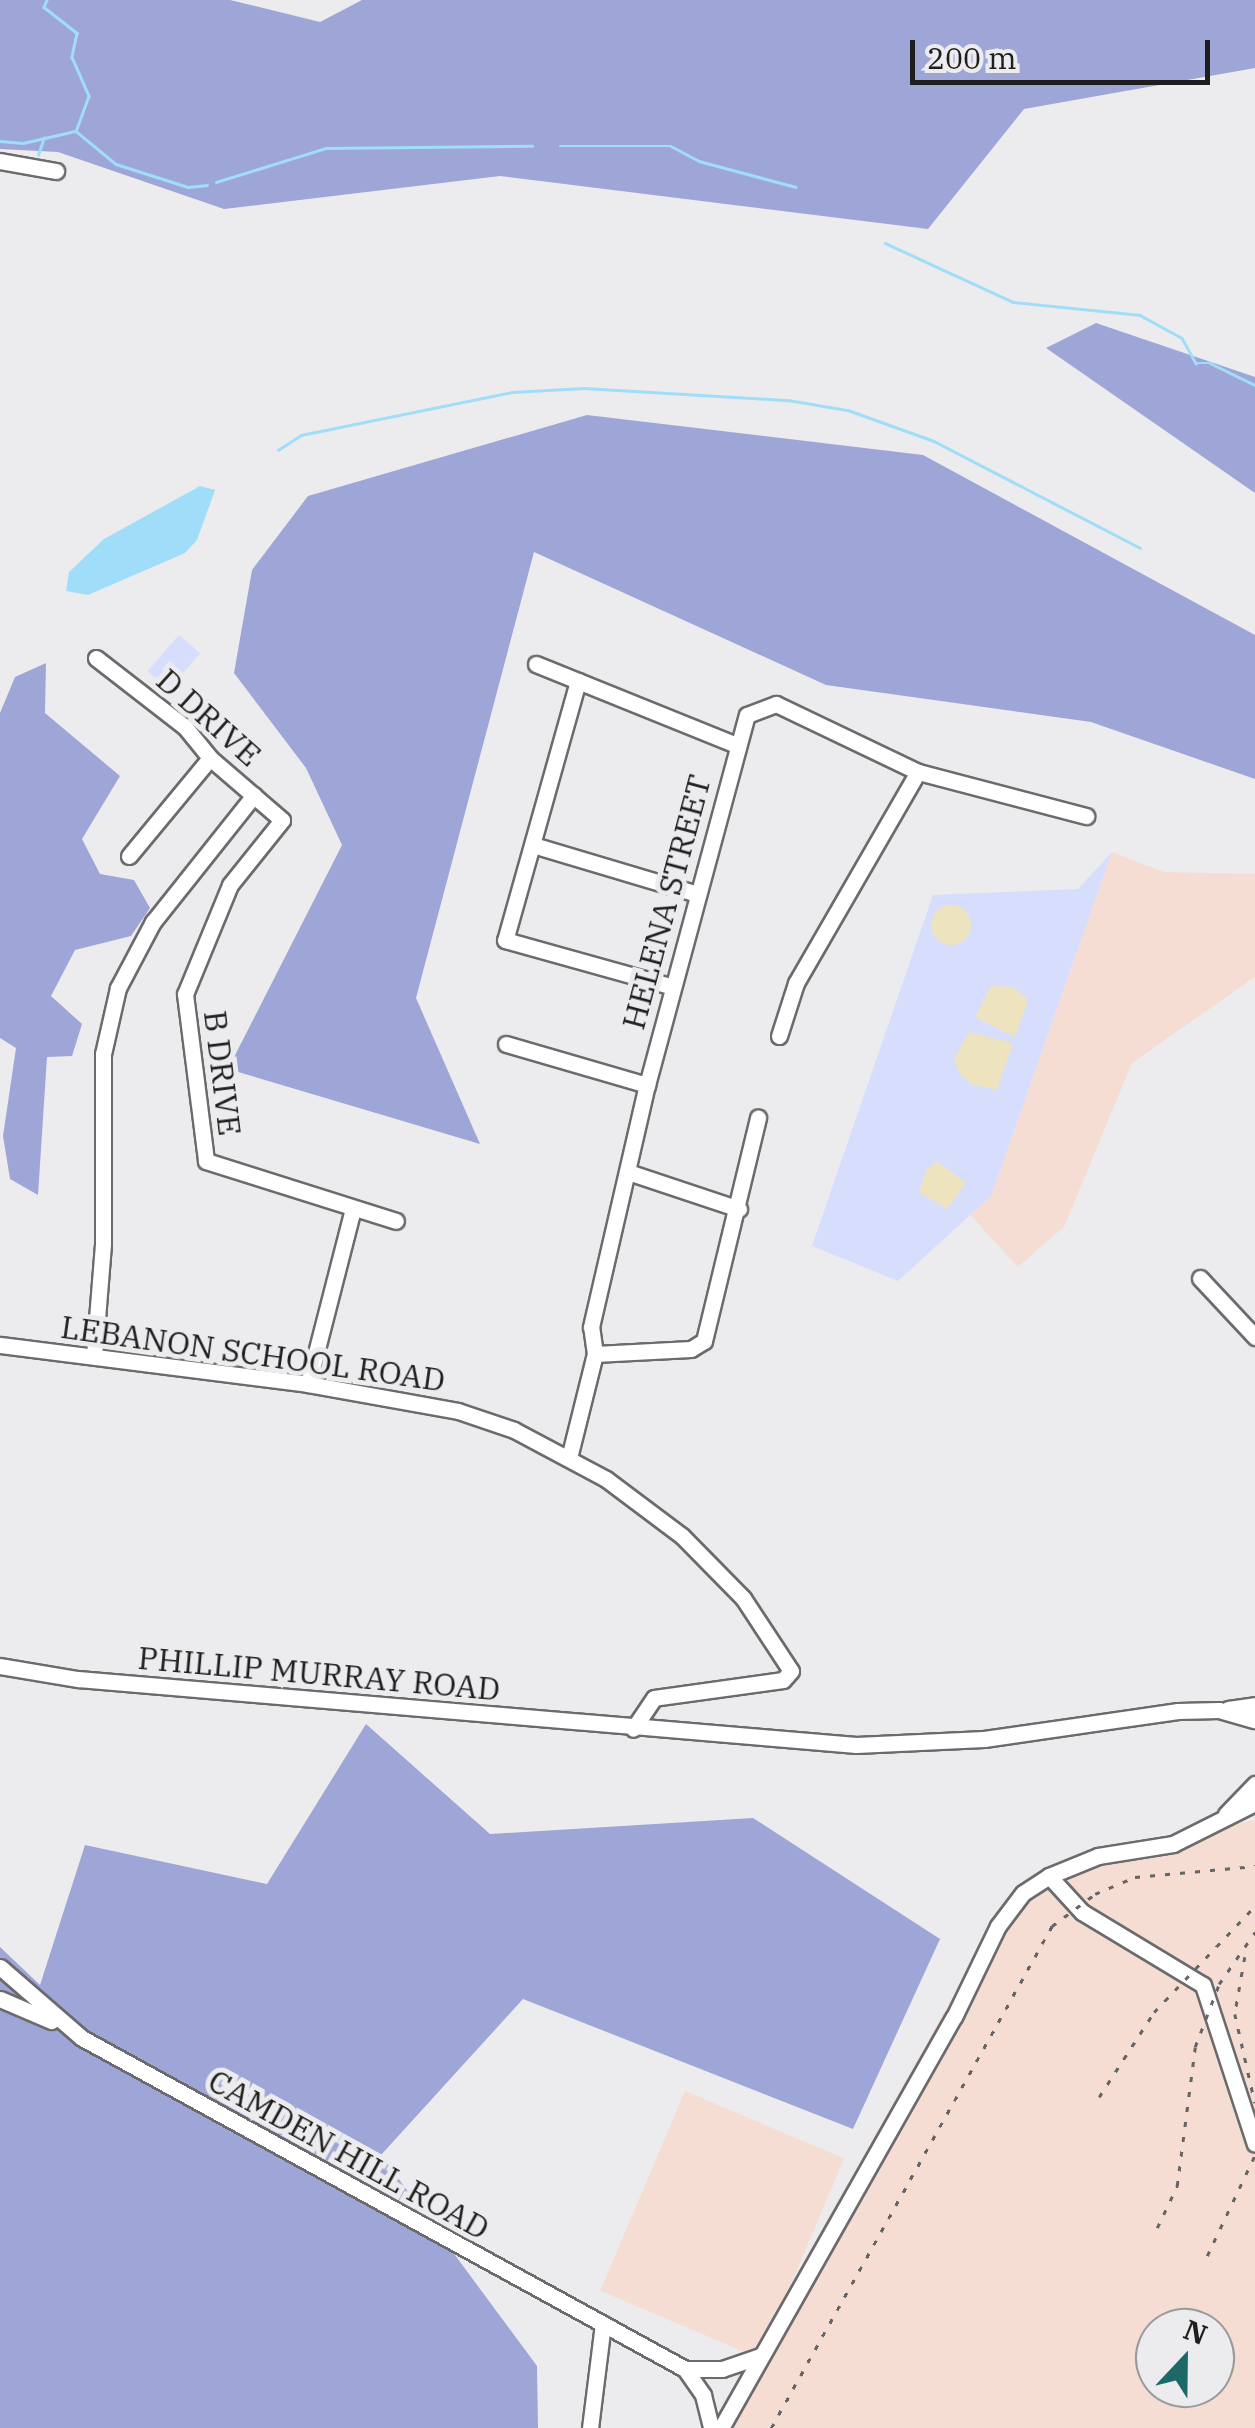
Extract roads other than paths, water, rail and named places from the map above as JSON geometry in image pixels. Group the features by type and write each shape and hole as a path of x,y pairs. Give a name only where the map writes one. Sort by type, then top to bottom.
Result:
{"street":[{"path":"0,162 56,171"},
{"name":"D DRIVE","path":"96,658 185,727 210,758 282,820"},
{"path":"536,664 736,745"},
{"path":"578,681 505,940 673,987"},
{"name":"HELENA STREET","path":"569,1458 594,1354 591,1327 647,1085 694,892 747,715 776,704 918,772 1086,816"},
{"path":"129,856 210,758"},
{"path":"779,1036 796,983 918,772"},
{"path":"94,1356 103,1242 103,1054 118,988 153,922 254,794"},
{"name":"B DRIVE","path":"282,820 230,885 186,994 206,1160 396,1221"},
{"path":"533,845 694,892"},
{"path":"506,1044 647,1085"},
{"path":"594,1354 690,1349 704,1340 758,1116"},
{"path":"628,1172 738,1209"},
{"path":"308,1384 353,1209"},
{"path":"1200,1278 1255,1337"},
{"name":"LEBANON SCHOOL ROAD","path":"0,1345 308,1384 458,1411 569,1458 634,1496 682,1536 743,1598 791,1671 784,1680 654,1698 633,1729"},
{"name":"PHILLIP MURRAY ROAD","path":"0,1666 78,1679 633,1729"},
{"path":"633,1729 920,1745 1255,1705"},
{"path":"1219,1710 1255,1720"},
{"path":"1217,1825 1255,1784"},
{"path":"721,2428 954,2017 998,1926 1023,1893 1049,1876 1098,1856 1173,1844 1255,1803"},
{"path":"1049,1876 1082,1912 1203,1985 1255,2144"},
{"name":"CAMDEN HILL ROAD","path":"0,1967 82,2038 686,2369"},
{"path":"0,1999 82,2038"},
{"path":"590,2428 602,2324"},
{"path":"686,2369 722,2368 760,2356"},
{"path":"686,2369 703,2395 711,2428"}],"waterway":[{"path":"47,0 44,7 77,33 72,57 89,96 76,131"},
{"path":"0,141 23,143 75,131"},
{"path":"77,132 116,164 188,187 207,185"},
{"path":"38,155 44,138"},
{"path":"216,182 326,148 532,146"},
{"path":"560,146 671,146 699,161 796,187"},
{"path":"885,243 1013,302 1140,315 1182,338 1196,363 1210,363 1255,385"},
{"path":"278,450 301,435 512,392 584,388 788,400 848,410 934,441 1140,548"}],"railway":[{"path":"771,2428 1052,1926 1095,1894 1135,1877 1255,1866"},
{"path":"1099,2097 1154,2012 1255,1906"},
{"path":"1157,2228 1177,2186 1195,2047 1219,1984 1255,1932"},
{"path":"1245,1957 1235,2014 1255,2103"},
{"path":"1207,2256 1255,2155"}]}
